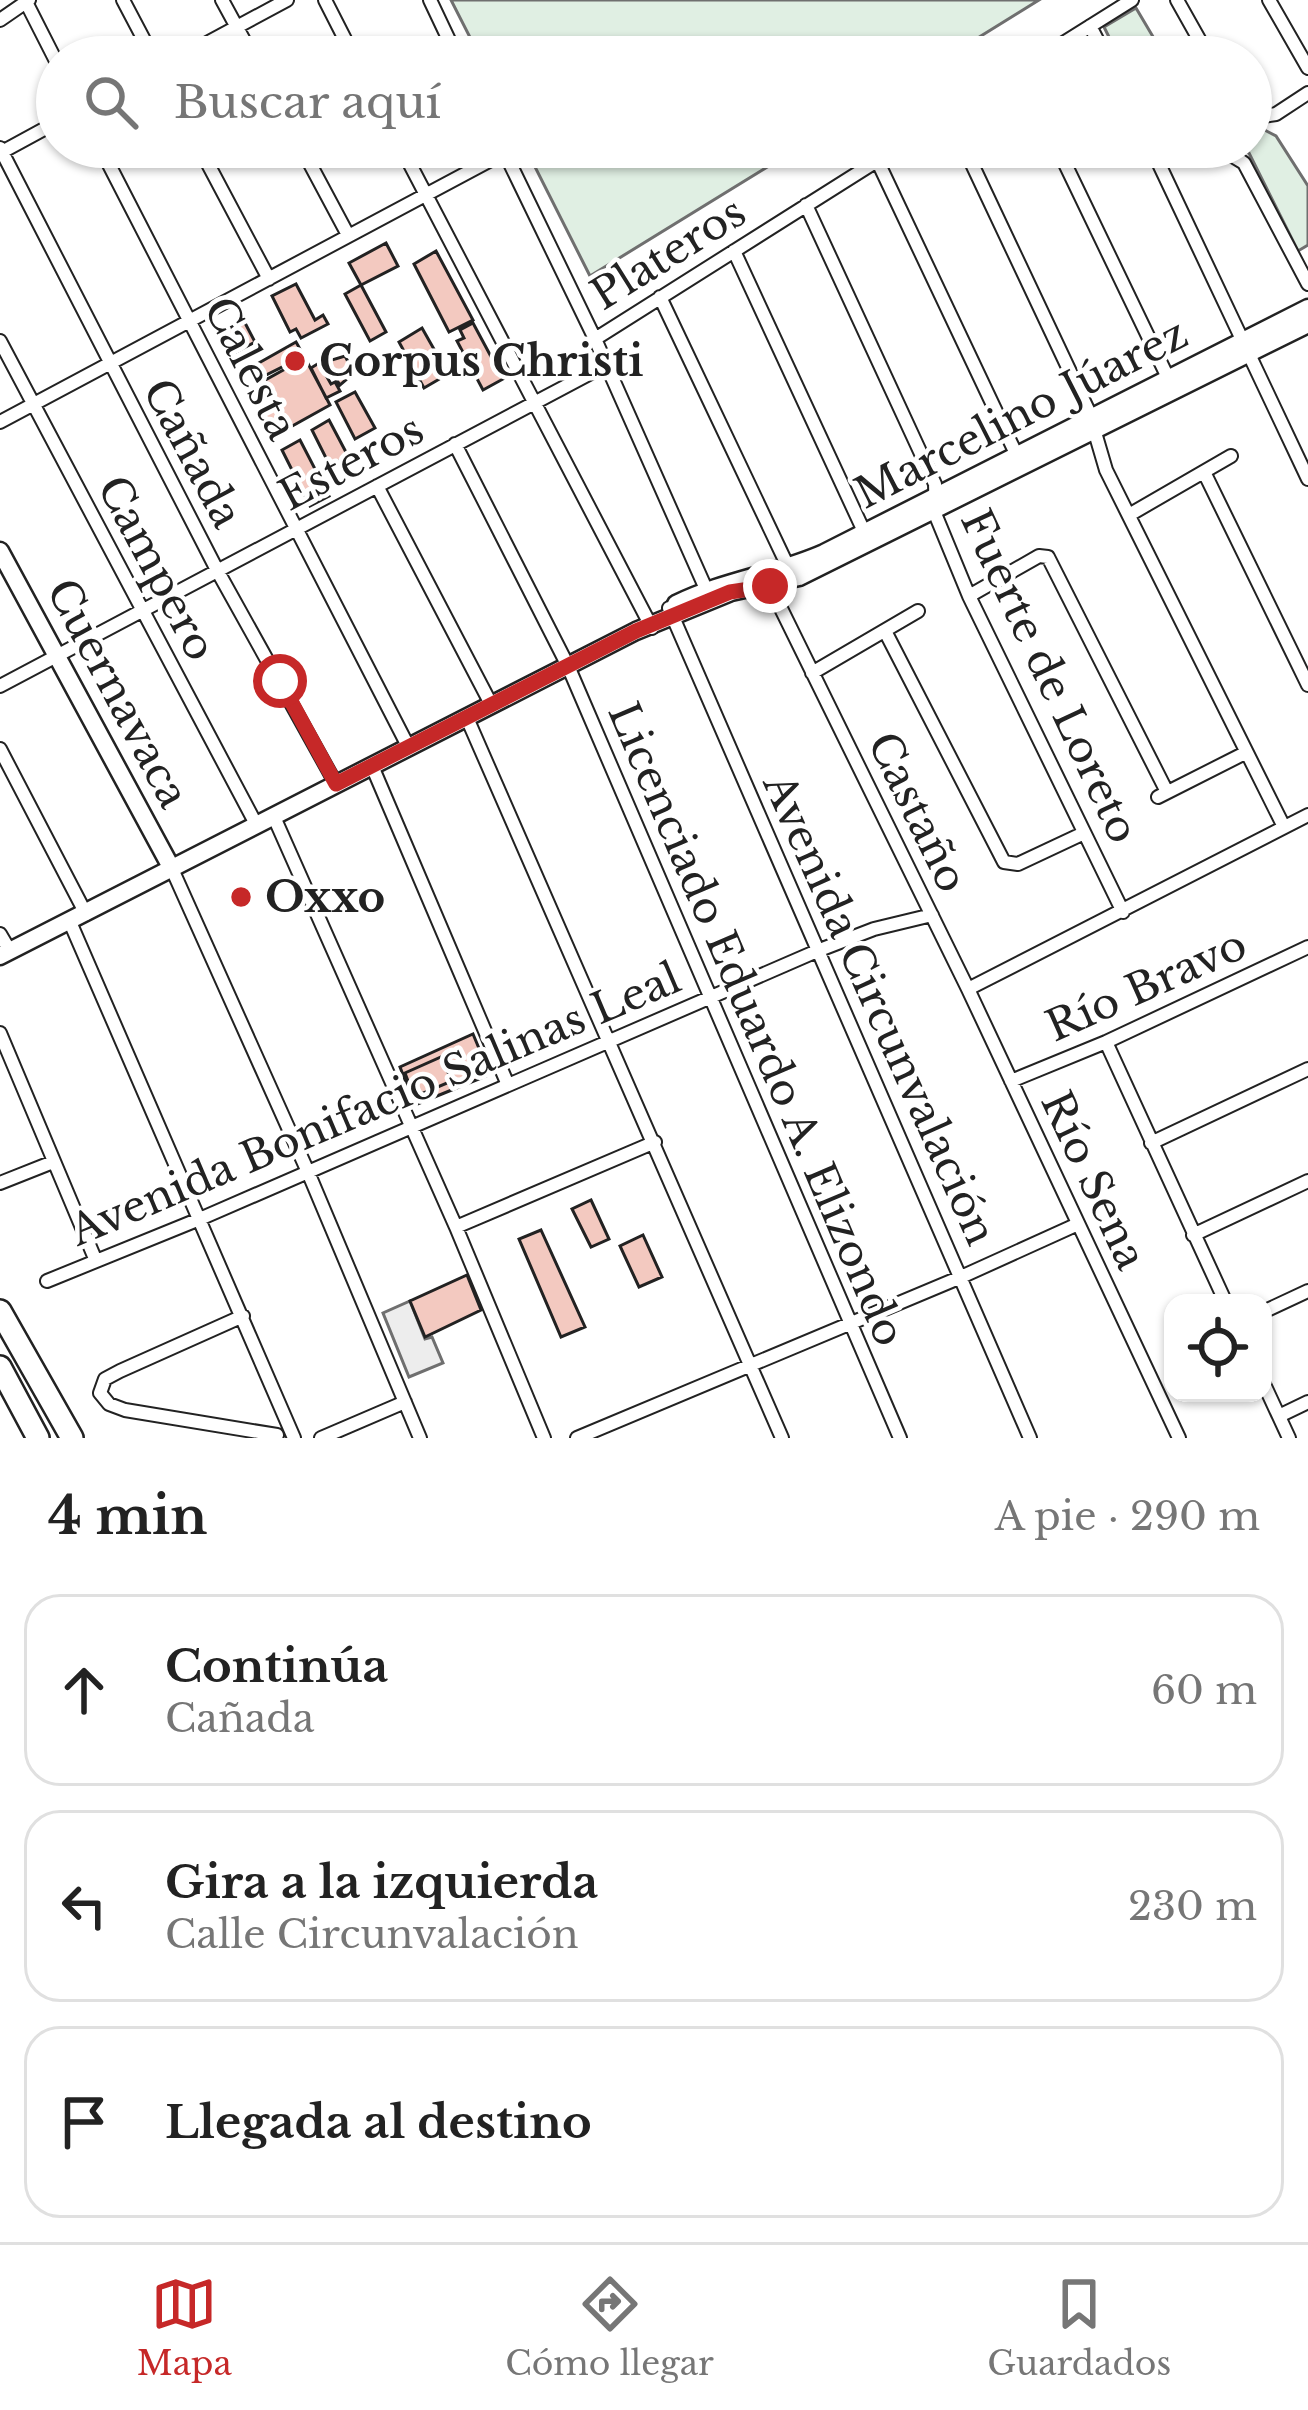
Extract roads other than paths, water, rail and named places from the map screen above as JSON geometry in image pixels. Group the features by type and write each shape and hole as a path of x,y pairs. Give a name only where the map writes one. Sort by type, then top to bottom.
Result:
{"highway":[{"path":"0,1311 72,1438"},
{"path":"0,1367 38,1438"}],"street":[{"path":"123,0 142,36"},
{"path":"223,0 242,36"},
{"path":"220,36 287,0"},
{"path":"325,0 343,36"},
{"path":"430,0 448,36"},
{"path":"1074,36 1132,0"},
{"path":"1177,0 1197,36"},
{"path":"1270,0 1308,68"},
{"path":"0,20 28,1 44,36"},
{"path":"1090,26 1095,36"},
{"path":"1272,115 1308,93"},
{"path":"1,151 36,133"},
{"name":"Cañada","path":"1,151 217,570 336,784"},
{"name":"Calesta","path":"111,168 409,748"},
{"path":"210,168 269,279"},
{"path":"312,168 348,235"},
{"path":"411,168 645,626"},
{"path":"0,422 472,168"},
{"path":"512,168 595,338 706,589"},
{"name":"Plateros","path":"595,338 865,168"},
{"path":"882,168 1020,462"},
{"path":"974,168 1093,425 1100,457 1284,827"},
{"path":"1067,168 1171,385"},
{"path":"1161,168 1308,479"},
{"path":"1247,168 1308,284"},
{"name":"Fuerte de Loreto","path":"806,206 932,476 969,596 1123,912"},
{"path":"734,251 868,538"},
{"path":"660,297 791,573"},
{"name":"Marcelino Júarez","path":"1245,348 1308,308"},
{"name":"Marcelino Júarez","path":"767,580 868,538 1245,348 1308,324"},
{"name":"Campero","path":"0,341 143,611 266,821 456,1227 544,1438"},
{"name":"Esteros","path":"0,686 606,364"},
{"name":"Licenciado Eduardo A. Elizondo","path":"454,444 568,666 900,1438"},
{"path":"1129,515 1231,456"},
{"path":"1204,472 1308,685"},
{"path":"377,485 492,706"},
{"name":"Cuernavaca","path":"0,551 172,869"},
{"path":"969,596 1039,556 1048,557 1162,795 1246,752"},
{"path":"671,613 706,589 767,580"},
{"path":"0,934 5,954 671,613 767,580"},
{"name":"Castaño","path":"767,580 1011,1081"},
{"path":"812,673 917,611"},
{"name":"Avenida Circunvalación","path":"671,613 1030,1438"},
{"path":"885,631 1004,862 1018,864 1084,833"},
{"path":"467,718 782,1438"},
{"path":"0,749 78,918 243,1316 283,1435 125,1410 100,1393 106,1379 120,1370 243,1316"},
{"path":"372,766 508,1085"},
{"path":"968,989 1308,814"},
{"path":"172,869 308,1172 420,1438"},
{"name":"Avenida Bonifacio Salinas Leal","path":"47,1280 202,1218 817,950 932,915"},
{"name":"Río Bravo","path":"1011,1081 1308,947"},
{"path":"0,1033 96,1262"},
{"path":"1106,1042 1222,1294"},
{"path":"1151,1143 1308,1069"},
{"path":"0,1080 16,1073"},
{"name":"Río Sena","path":"1011,1081 1179,1438"},
{"path":"456,1227 655,1142"},
{"path":"0,1183 53,1162"},
{"path":"1193,1235 1308,1181"},
{"path":"577,1438 1078,1224"},
{"path":"1272,1308 1308,1291"},
{"path":"1272,1401 1289,1438"},
{"path":"321,1438 405,1402"},
{"path":"1279,1416 1308,1402"}],"place":[{"name":"Corpus Christi","path":"295,361"},
{"name":"Oxxo","path":"241,897"}]}
